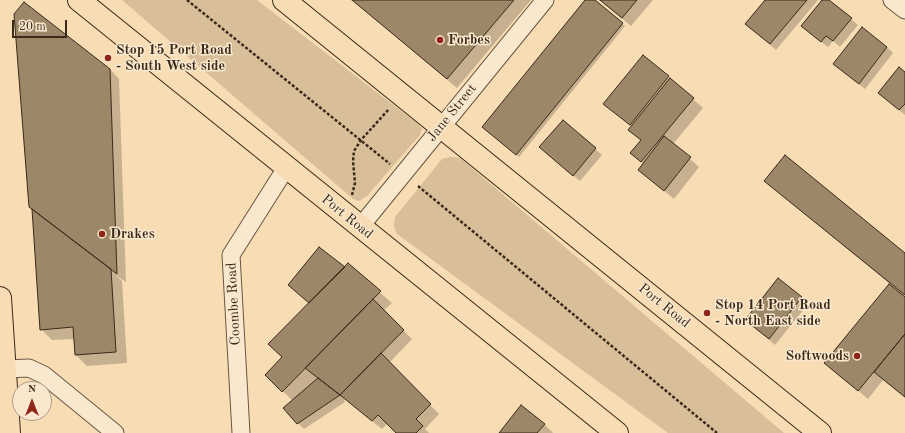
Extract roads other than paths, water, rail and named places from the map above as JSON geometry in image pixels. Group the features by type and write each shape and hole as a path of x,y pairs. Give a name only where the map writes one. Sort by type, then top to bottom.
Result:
{"main road":[{"name":"Port Road","path":"79,0 617,433"},
{"name":"Port Road","path":"284,0 442,126 820,433"},
{"path":"0,298 9,433"},
{"path":"784,404 798,433"}],"street":[{"name":"Jane Street","path":"360,227 545,0"},
{"path":"892,0 905,10"},
{"name":"Coombe Road","path":"242,433 231,255 286,168"},
{"path":"4,369 29,368 44,375 115,433"}],"place":[{"name":"Forbes","path":"440,40"},
{"name":"Stop 15 Port Road - South West side","path":"108,58"},
{"name":"Drakes","path":"102,234"},
{"name":"Stop 14 Port Road - North East side","path":"707,313"},
{"name":"Softwoods","path":"857,356"}]}
